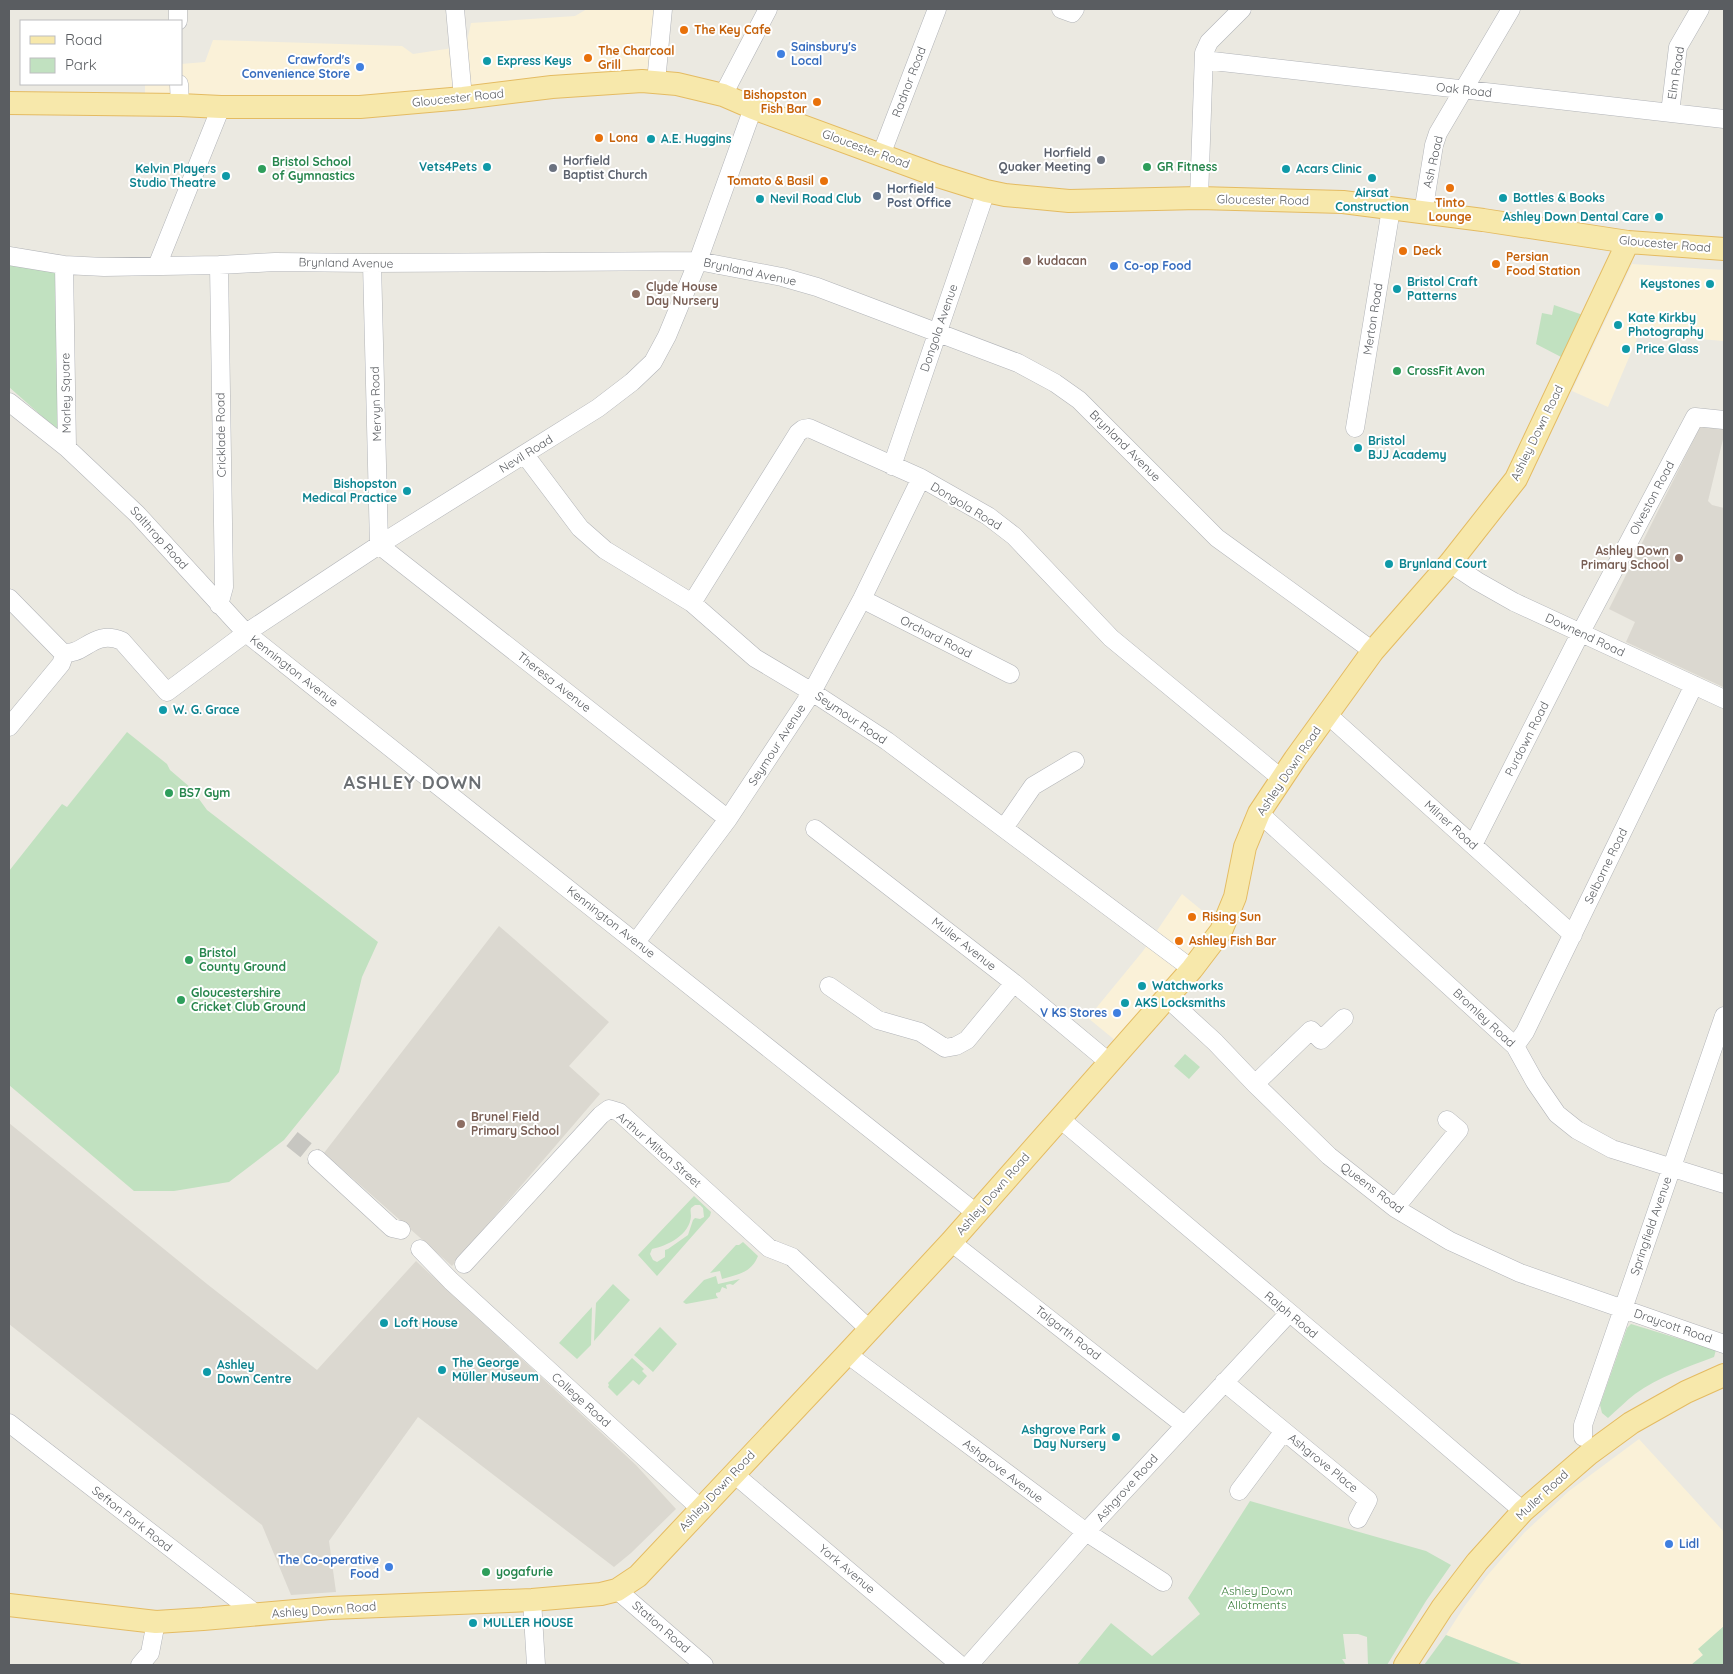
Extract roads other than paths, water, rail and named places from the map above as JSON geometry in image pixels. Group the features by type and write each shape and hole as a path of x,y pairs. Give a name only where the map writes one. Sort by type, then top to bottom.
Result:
{"main road":[{"name":"Gloucester Road","path":"9,103 180,94 221,107 360,107 561,87 642,81 656,82 676,84 722,95 938,176 986,192 1034,199 1069,201 1200,198 1342,202 1483,220 1628,242 1724,249"},
{"name":"Ashley Down Road","path":"9,1605 156,1622 330,1608 532,1600 602,1594 617,1590 638,1576 951,1242 1167,998 1192,969 1221,930 1235,897 1245,847 1259,813 1294,760 1373,651 1450,563 1516,479 1628,242"},
{"name":"Muller Road","path":"1405,1665 1442,1608 1477,1562 1523,1511 1590,1453 1631,1423 1686,1392 1724,1375"}],"street":[{"path":"455,9 463,98"},
{"path":"656,82 663,9"},
{"path":"722,95 768,9"},
{"name":"Radnor Road","path":"881,155 937,9"},
{"path":"1061,9 1072,13 1075,9"},
{"path":"1200,198 1204,53 1209,42 1242,9"},
{"name":"Ash Road","path":"1423,213 1434,146 1438,133 1511,9"},
{"name":"Elm Road","path":"1670,113 1678,47 1700,9"},
{"name":"Oak Road","path":"1204,60 1724,119"},
{"path":"157,266 221,107"},
{"name":"Nevil Road","path":"65,653 72,652 97,639 115,638 122,641 167,692 246,633 380,545 598,408 632,382 653,362 667,336 698,261 753,108"},
{"name":"Dongola Avenue","path":"892,466 986,192"},
{"name":"Merton Road","path":"1355,428 1391,209"},
{"name":"Brynland Avenue","path":"9,256 64,265 104,267 275,262 698,261 782,277 817,287 1018,363 1055,383 1079,400 1217,538 1373,651"},
{"name":"Mervyn Road","path":"372,263 380,545"},
{"name":"Morley Square","path":"64,265 67,448"},
{"name":"Cricklade Road","path":"219,265 224,587 219,605"},
{"name":"Morley Square","path":"9,402 67,448"},
{"name":"Olveston Road","path":"1581,632 1695,417 1724,420"},
{"name":"Dongola Road","path":"692,603 798,432 809,428 921,478 988,516 1014,536 1111,638 1282,779"},
{"name":"Salthrop Road","path":"67,448 137,514 246,633"},
{"name":"Seymour Road","path":"525,455 580,528 605,550 692,603 755,658 812,692 887,741 1192,969"},
{"name":"Seymour Avenue","path":"636,942 728,819 812,692 862,599 921,478"},
{"name":"Theresa Avenue","path":"380,545 728,819"},
{"name":"Downend Road","path":"1450,563 1514,602 1724,699"},
{"path":"9,598 59,651 65,653 61,664 9,727"},
{"name":"Orchard Road","path":"862,599 1010,674"},
{"name":"Purdown Road","path":"1473,845 1581,632"},
{"name":"Kennington Avenue","path":"246,633 976,1213"},
{"name":"Selborne Road","path":"1515,1046 1525,1032 1694,685"},
{"name":"Milner Road","path":"1328,715 1573,935"},
{"path":"1004,828 1033,786 1075,761"},
{"name":"Bromley Road","path":"1259,813 1515,1046 1535,1082 1557,1114 1577,1130 1612,1149 1724,1184"},
{"name":"Muller Avenue","path":"816,829 1014,983 1110,1063"},
{"path":"830,986 878,1020 920,1032 945,1048 956,1046 967,1040 1014,983"},
{"name":"Queens Road","path":"1167,998 1215,1042 1329,1156 1395,1208 1450,1241 1520,1273 1622,1308"},
{"path":"1255,1084 1311,1030 1321,1040 1344,1018"},
{"name":"Springfield Avenue","path":"1583,1438 1583,1425 1622,1308 1724,1021"},
{"name":"Arthur Milton Street","path":"464,1264 601,1115 609,1109 619,1112 769,1248 792,1257 869,1329"},
{"name":"Ralph Road","path":"1059,1118 1523,1511"},
{"path":"1395,1208 1459,1130 1447,1120"},
{"path":"317,1159 392,1228 401,1230"},
{"name":"Talgarth Road","path":"951,1242 1184,1425"},
{"name":"College Road","path":"420,1249 451,1281 700,1509"},
{"name":"Draycott Road","path":"1622,1308 1724,1344"},
{"name":"Ashgrove Road","path":"969,1665 1086,1532 1289,1313"},
{"name":"Ashgrove Avenue","path":"847,1354 1086,1532 1163,1582"},
{"name":"Ashgrove Place","path":"1224,1382 1368,1500 1358,1519"},
{"name":"Sefton Park Road","path":"9,1423 256,1614"},
{"name":"Ashgrove Place","path":"1239,1490 1284,1432"},
{"name":"York Avenue","path":"734,1474 960,1665"},
{"name":"Station Road","path":"617,1590 704,1665"},
{"path":"532,1600 536,1665"},
{"path":"140,1665 150,1653 156,1622"}],"tunnel":[{"path":"292,1139 317,1159"}],"place":[{"name":"The Key Cafe","path":"684,30"},
{"name":"Sainsbury's Local","path":"781,54"},
{"name":"The Charcoal Grill","path":"588,58"},
{"name":"Express Keys","path":"487,61"},
{"name":"Crawford's Convenience Store","path":"360,67"},
{"name":"Bishopston Fish Bar","path":"817,102"},
{"name":"Lona","path":"599,138"},
{"name":"A.E. Huggins","path":"651,139"},
{"name":"Horfield Quaker Meeting","path":"1101,160"},
{"name":"Vets4Pets","path":"487,167"},
{"name":"GR Fitness","path":"1147,167"},
{"name":"Horfield Baptist Church","path":"553,168"},
{"name":"Bristol School of Gymnastics","path":"262,169"},
{"name":"Acars Clinic","path":"1286,169"},
{"name":"Kelvin Players Studio Theatre","path":"226,176"},
{"name":"Airsat Construction","path":"1372,178"},
{"name":"Tomato & Basil","path":"824,181"},
{"name":"Tinto Lounge","path":"1450,188"},
{"name":"Horfield Post Office","path":"877,196"},
{"name":"Bottles & Books","path":"1503,198"},
{"name":"Nevil Road Club","path":"760,199"},
{"name":"Ashley Down Dental Care","path":"1659,217"},
{"name":"Deck","path":"1403,251"},
{"name":"kudacan","path":"1027,261"},
{"name":"Persian Food Station","path":"1496,264"},
{"name":"Co-op Food","path":"1114,266"},
{"name":"Keystones","path":"1710,284"},
{"name":"Bristol Craft Patterns","path":"1397,289"},
{"name":"Clyde House Day Nursery","path":"636,294"},
{"name":"Kate Kirkby Photography","path":"1618,325"},
{"name":"Price Glass","path":"1626,349"},
{"name":"CrossFit Avon","path":"1397,371"},
{"name":"Bristol BJJ Academy","path":"1358,448"},
{"name":"Bishopston Medical Practice","path":"407,491"},
{"name":"Ashley Down Primary School","path":"1679,558"},
{"name":"Brynland Court","path":"1389,564"},
{"name":"W. G. Grace","path":"163,710"},
{"name":"BS7 Gym","path":"169,793"},
{"name":"Rising Sun","path":"1192,917"},
{"name":"Ashley Fish Bar","path":"1179,941"},
{"name":"Bristol County Ground","path":"189,960"},
{"name":"Watchworks","path":"1142,986"},
{"name":"Gloucestershire Cricket Club Ground","path":"181,1000"},
{"name":"AKS Locksmiths","path":"1125,1003"},
{"name":"V KS Stores","path":"1117,1013"},
{"name":"Brunel Field Primary School","path":"461,1124"},
{"name":"Loft House","path":"384,1323"},
{"name":"The George Müller Museum","path":"442,1370"},
{"name":"Ashley Down Centre","path":"207,1372"},
{"name":"Ashgrove Park Day Nursery","path":"1116,1437"},
{"name":"Lidl","path":"1669,1544"},
{"name":"The Co-operative Food","path":"389,1567"},
{"name":"yogafurie","path":"486,1572"},
{"name":"MULLER HOUSE","path":"473,1623"}],"district":[{"name":"ASHLEY DOWN","path":"413,783"}],"park label":[{"name":"Ashley Down Allotments","path":"1257,1598"}]}
